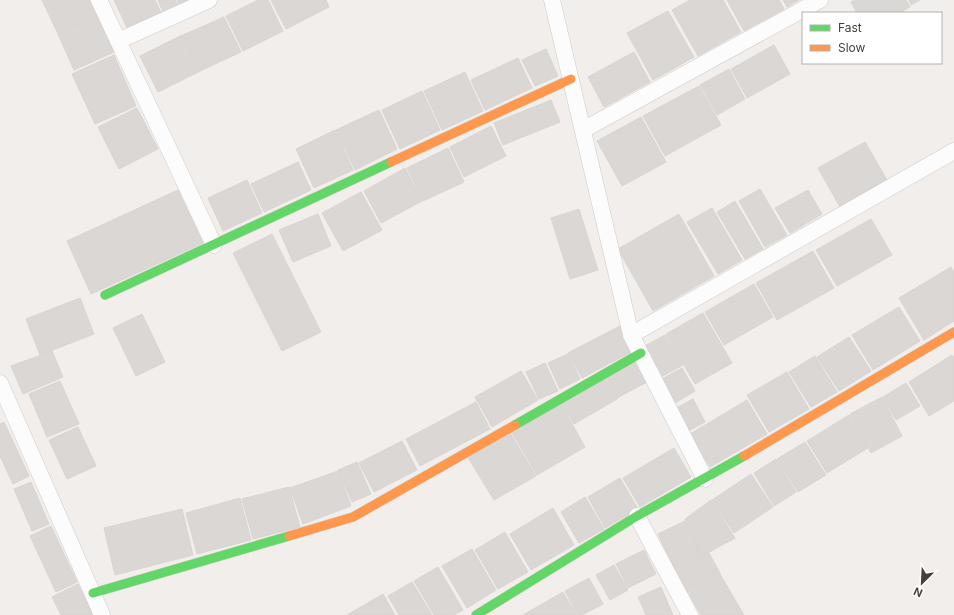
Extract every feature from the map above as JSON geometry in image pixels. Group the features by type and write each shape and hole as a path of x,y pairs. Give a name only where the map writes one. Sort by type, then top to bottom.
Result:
{"street":[{"path":"99,0 214,245"},
{"path":"118,41 209,0"},
{"path":"552,0 631,335 705,479"},
{"path":"583,130 820,0"},
{"path":"105,295 571,79"},
{"path":"631,335 954,151"},
{"path":"476,615 637,516 705,479 954,332"},
{"path":"93,593 353,517 641,353"},
{"path":"0,383 102,615"},
{"path":"637,516 690,615"}],"building":[{"path":"42,0 89,0 97,15 58,34"},
{"path":"114,0 155,0 164,18 130,34"},
{"path":"158,0 175,0 180,10 165,17"},
{"path":"177,0 200,0 181,9"},
{"path":"258,0 268,0 283,31 243,51 226,16"},
{"path":"271,0 326,0 329,7 286,29"},
{"path":"690,0 723,0 741,32 698,56 672,10"},
{"path":"727,0 779,0 784,9 744,31"},
{"path":"783,0 799,0 787,7"},
{"path":"855,0 906,0 910,7 901,12 856,12 851,2"},
{"path":"909,0 920,0 911,5"},
{"path":"668,11 694,57 653,80 627,33"},
{"path":"97,16 114,52 74,70 58,34"},
{"path":"224,17 241,52 200,71 183,35"},
{"path":"182,35 200,71 158,92 140,56"},
{"path":"774,45 790,74 747,98 731,69"},
{"path":"546,49 558,76 535,86 522,60"},
{"path":"634,52 650,82 604,107 588,77"},
{"path":"114,55 136,106 95,124 72,74"},
{"path":"518,58 532,88 485,110 471,80"},
{"path":"729,69 745,99 717,115 700,85"},
{"path":"465,72 483,111 442,130 424,91"},
{"path":"699,86 721,125 665,156 643,116"},
{"path":"422,91 440,130 400,149 382,110"},
{"path":"551,100 560,122 503,145 494,123"},
{"path":"137,108 158,149 119,169 98,127"},
{"path":"379,110 397,149 355,170 336,130"},
{"path":"641,117 666,162 622,186 597,141"},
{"path":"491,126 506,156 464,177 450,147"},
{"path":"335,130 353,170 314,188 296,149"},
{"path":"865,142 887,180 840,207 818,168"},
{"path":"448,148 464,182 423,201 407,168"},
{"path":"298,162 311,190 264,212 251,184"},
{"path":"405,168 422,201 381,223 364,191"},
{"path":"247,180 262,213 223,231 208,198"},
{"path":"760,189 787,235 765,247 739,201"},
{"path":"178,190 203,243 91,294 67,241"},
{"path":"808,190 822,214 790,233 775,208"},
{"path":"361,192 382,230 343,251 322,213"},
{"path":"735,201 763,249 745,259 717,212"},
{"path":"712,208 742,260 718,274 687,222"},
{"path":"579,209 598,270 570,279 551,218"},
{"path":"318,214 331,246 293,262 279,230"},
{"path":"679,214 714,276 653,311 618,249"},
{"path":"871,219 892,255 837,286 816,250"},
{"path":"272,234 321,332 282,351 233,253"},
{"path":"813,251 834,288 777,320 756,283"},
{"path":"951,267 954,272 954,321 924,340 899,298"},
{"path":"754,284 773,317 724,345 705,312"},
{"path":"80,298 94,334 40,355 26,319"},
{"path":"899,307 920,341 873,370 852,335"},
{"path":"703,313 732,363 695,384 666,334"},
{"path":"142,314 165,362 136,376 113,328"},
{"path":"620,326 633,351 582,378 568,353"},
{"path":"665,335 683,365 661,377 643,347"},
{"path":"849,337 871,371 839,391 817,357"},
{"path":"52,351 63,377 23,394 11,366"},
{"path":"568,354 580,379 560,389 548,363"},
{"path":"952,355 954,358 954,401 929,416 909,382"},
{"path":"815,356 837,392 811,407 789,372"},
{"path":"637,359 649,381 617,398 605,376"},
{"path":"545,363 558,391 539,399 526,372"},
{"path":"682,368 695,391 675,403 662,379"},
{"path":"521,371 538,400 492,427 475,397"},
{"path":"787,372 809,409 769,432 747,395"},
{"path":"604,377 617,399 574,424 561,402"},
{"path":"60,381 79,424 47,437 29,394"},
{"path":"906,383 920,406 896,420 883,397"},
{"path":"882,397 902,436 871,453 850,414"},
{"path":"693,399 705,422 688,431 676,408"},
{"path":"747,400 767,434 710,467 690,434"},
{"path":"476,402 490,429 420,466 406,439"},
{"path":"560,402 585,447 537,475 511,431"},
{"path":"849,415 868,448 827,473 807,441"},
{"path":"4,422 29,476 13,484 0,456 0,424"},
{"path":"78,427 96,466 67,479 49,440"},
{"path":"509,431 536,476 494,500 467,456"},
{"path":"402,441 417,470 374,492 359,463"},
{"path":"805,442 826,475 798,492 777,459"},
{"path":"674,448 691,477 640,507 623,478"},
{"path":"776,459 796,492 774,506 754,473"},
{"path":"357,462 371,494 352,502 338,470"},
{"path":"338,471 351,506 303,524 290,488"},
{"path":"751,474 773,507 734,533 712,500"},
{"path":"620,478 638,509 605,528 588,497"},
{"path":"31,482 49,524 32,531 14,489"},
{"path":"289,487 300,527 253,539 242,499"},
{"path":"585,497 604,529 579,543 561,512"},
{"path":"240,498 251,540 197,554 186,513"},
{"path":"711,500 735,538 702,556 685,519"},
{"path":"553,508 574,545 531,570 510,534"},
{"path":"182,509 193,555 115,575 104,528"},
{"path":"685,521 702,557 675,570 658,534"},
{"path":"51,526 77,582 56,592 30,536"},
{"path":"505,532 528,572 498,589 475,550"},
{"path":"472,549 496,590 467,608 442,566"},
{"path":"644,550 656,574 628,588 616,564"},
{"path":"709,553 721,575 688,593 676,571"},
{"path":"614,565 628,590 610,600 596,575"},
{"path":"438,567 463,610 454,615 434,615 414,581"},
{"path":"721,576 744,615 701,615 689,594"},
{"path":"589,578 603,604 582,615 577,615 565,591"},
{"path":"412,582 432,615 399,615 388,596"},
{"path":"78,584 93,615 61,615 52,597"},
{"path":"661,587 673,615 646,615 638,597"},
{"path":"563,592 576,615 523,615"},
{"path":"383,594 395,615 347,615"}],"traffic: fast":[{"path":"105,295 391,162"},
{"path":"515,425 641,353"},
{"path":"476,615 637,516 744,456"},
{"path":"93,593 289,536"}],"traffic: slow":[{"path":"391,162 571,79"},
{"path":"744,456 954,332"},
{"path":"289,536 353,517 515,425"}]}
